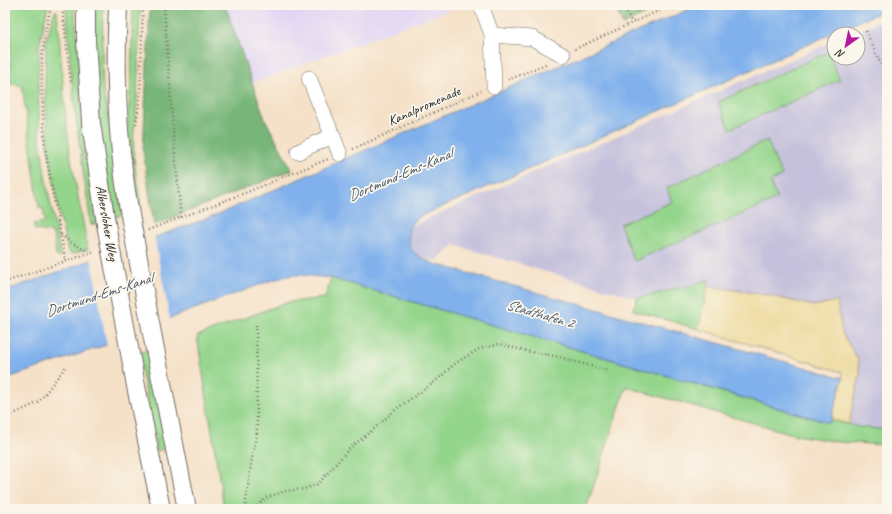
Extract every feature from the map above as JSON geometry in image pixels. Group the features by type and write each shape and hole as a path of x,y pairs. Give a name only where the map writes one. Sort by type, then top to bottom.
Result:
{"main road":[{"name":"Albersloher Weg","path":"86,5 86,40 91,123 106,224 136,386 161,509"},
{"name":"Albersloher Weg","path":"118,5 116,53 119,131 126,191 154,344 187,509"}],"lane":[{"path":"481,5 492,35 494,86"},
{"path":"492,35 532,38 562,55"},
{"path":"309,78 340,154"},
{"path":"298,152 333,136"}],"path":[{"path":"5,282 66,261 45,148 42,93 42,55 45,33 50,11 54,5"},
{"path":"136,128 140,97 143,5"},
{"name":"Kanalpromenade","path":"164,5 181,218 356,148 545,64 671,5"},
{"path":"623,5 632,23"},
{"path":"866,31 886,76"},
{"path":"60,235 89,253"},
{"path":"245,509 257,432 256,324"},
{"path":"255,509 266,498 285,491 304,490 318,484 350,448 396,409 432,384 456,364 479,349 499,344 555,356 608,371"},
{"path":"5,418 39,402 66,366"}],"shaded area":[{"path":"225,5 462,5 252,83"},
{"path":"887,18 887,430 859,427 849,424 860,374 858,360 842,333 837,301 814,306 767,295 697,284 637,298 454,245 436,261 416,257 409,252 406,231 411,226 826,44 826,66 866,66 866,27"}],"green space":[{"path":"5,5 48,5 39,47 38,80 40,140 46,181 61,256 59,257 56,256 54,238 51,232 35,230 34,224 45,222 43,208 39,208 22,85 10,84 11,32 5,31"},
{"path":"66,5 74,5 79,55 81,109 85,154 97,223 91,225 73,94"},
{"path":"93,5 103,5 103,90 110,125 122,215 113,218 99,127"},
{"path":"133,5 140,5 137,101 133,140 135,168 141,208 136,209 127,127 131,84"},
{"path":"150,5 225,5 265,119 292,170 154,225 143,151"},
{"path":"614,5 663,5 623,25"},
{"path":"56,10 70,154 88,249 73,254 68,252 60,218 48,147 45,86 46,41"},
{"path":"826,53 826,66 834,66 840,80 730,129 718,102"},
{"path":"767,140 782,176 770,182 777,199 634,261 620,224 672,202 667,188"},
{"path":"331,278 829,423 831,420 859,427 887,430 887,445 838,442 796,435 626,387 586,509 224,509 197,336 289,302 325,298"},
{"path":"709,279 698,329 633,310 637,298 697,284"},
{"path":"148,350 167,448 157,451 138,353"}],"sand":[{"path":"708,286 767,295 814,306 837,301 842,333 858,360 860,374 849,424 831,420 843,378 842,372 698,329"}],"water":[{"path":"699,5 887,5 887,9 849,26 826,26 826,36 423,215 413,222 408,231 412,250 418,256 435,264 843,378 830,423 331,278 302,275 292,275 272,280 136,331 109,344 5,379 5,291 214,216"}],"pier":[{"path":"154,235 170,320 137,333 125,340 107,346 91,258"}],"water label":[{"name":"Dortmund-Ems-Kanal","path":"400,175"},
{"name":"Dortmund-Ems-Kanal","path":"99,295"},
{"name":"Stadthafen 2","path":"540,314"}]}
